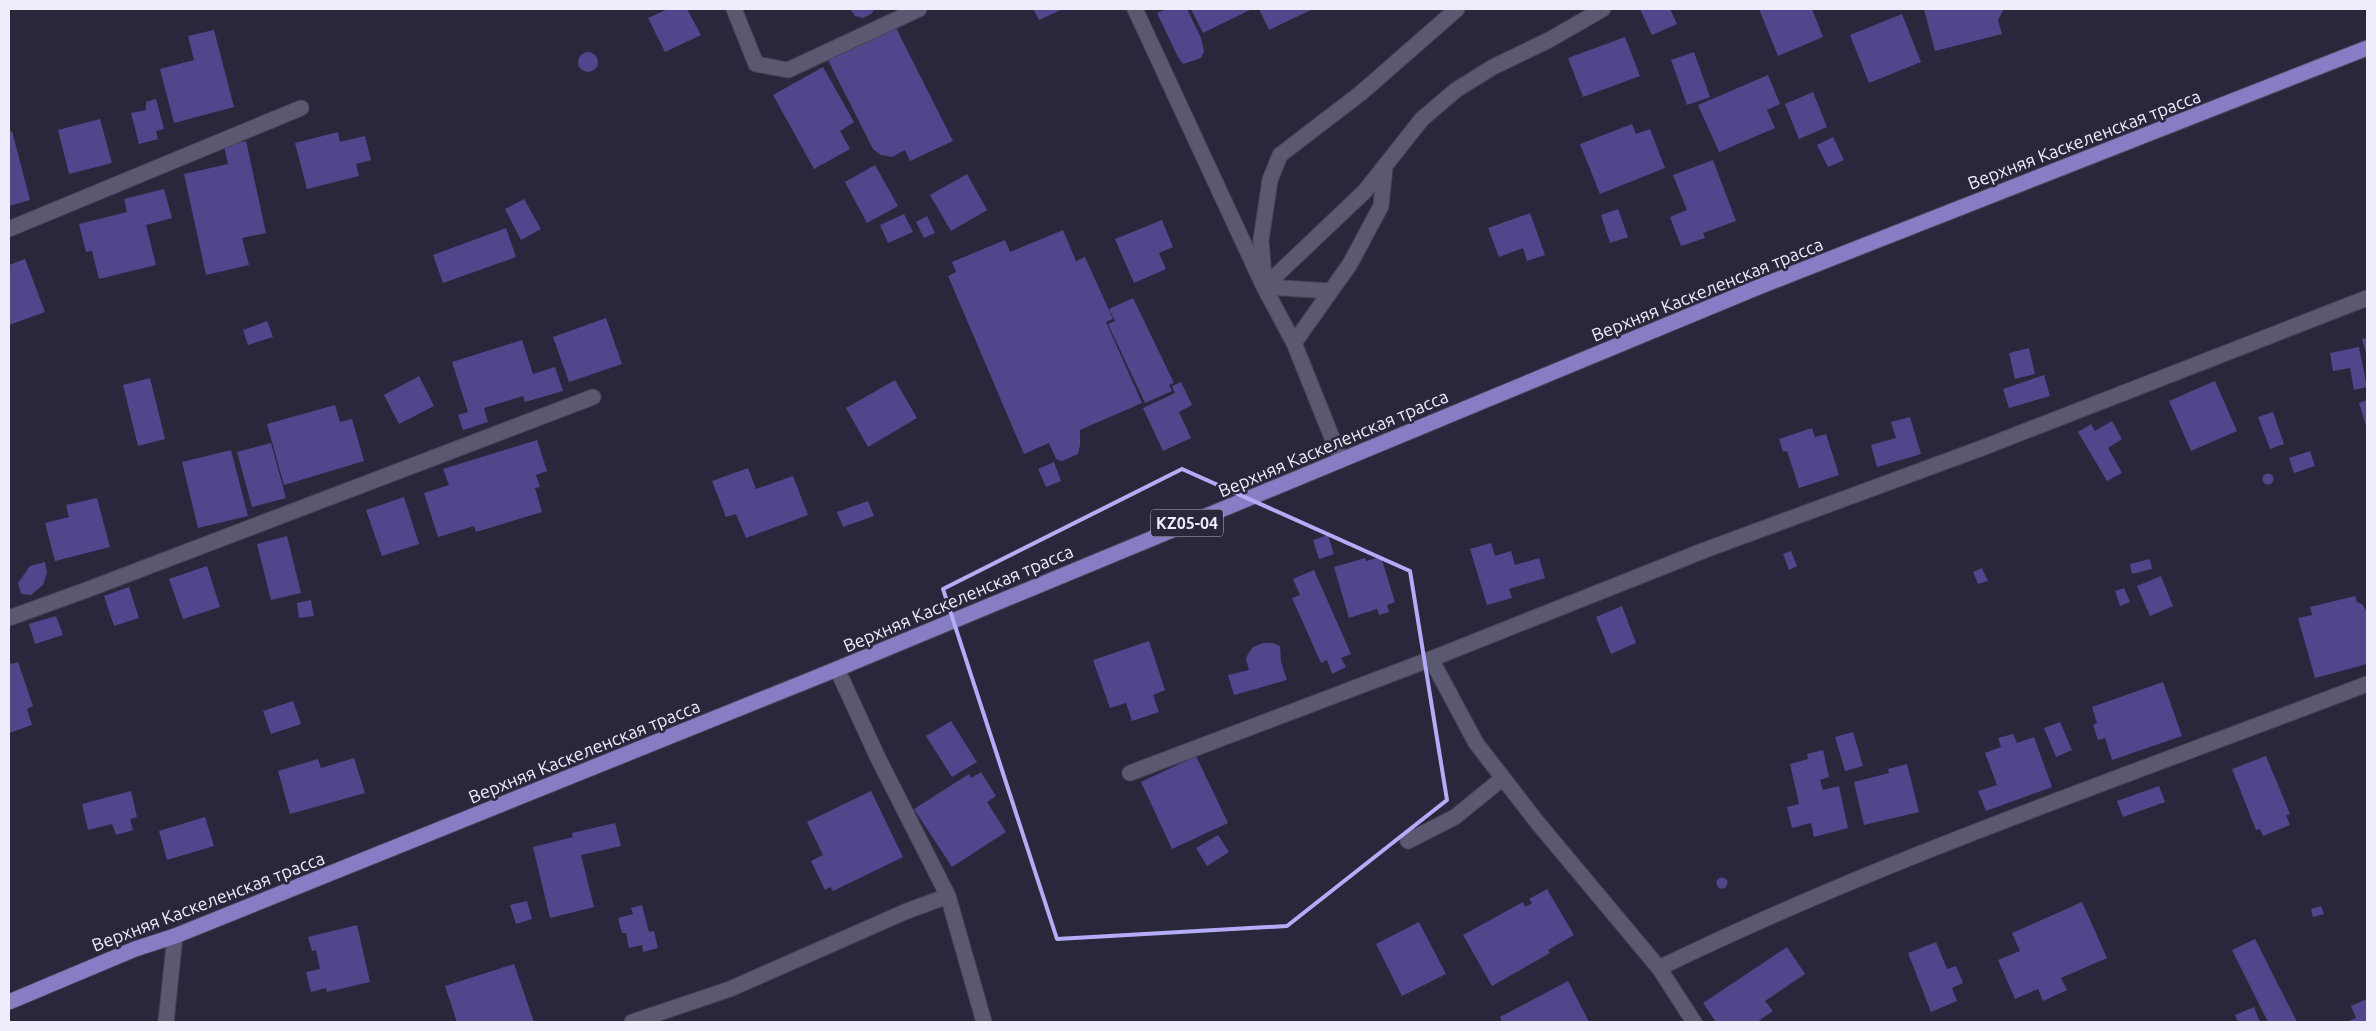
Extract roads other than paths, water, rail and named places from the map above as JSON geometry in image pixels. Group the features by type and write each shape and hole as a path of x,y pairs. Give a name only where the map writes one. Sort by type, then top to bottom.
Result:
{"main road":[{"name":"Верхняя Каскеленская трасса","path":"9,1002 135,949 175,936 837,668 1761,286 2367,48"}],"street":[{"path":"734,9 756,64 788,70 919,9"},
{"path":"1135,9 1264,287 1294,343 1341,460"},
{"path":"1264,287 1261,240 1270,180 1280,155 1308,131 1361,93 1458,9"},
{"path":"1264,287 1365,191 1422,119 1456,90 1493,67 1549,40 1603,9"},
{"path":"9,229 301,108"},
{"path":"1294,343 1350,264 1381,206 1385,166"},
{"path":"1264,287 1331,291"},
{"path":"1130,773 1431,659 1705,550 1982,448 2367,298"},
{"path":"9,618 593,397"},
{"path":"1431,659 1476,743 1537,822 1659,968 1694,1022"},
{"path":"837,668 878,758 948,896 984,1022"},
{"path":"1659,968 1752,923 1969,835 2367,684"},
{"path":"1408,841 1455,817 1503,778"},
{"path":"632,1022 730,989 907,911 948,896"},
{"path":"166,1022 175,936"}]}
